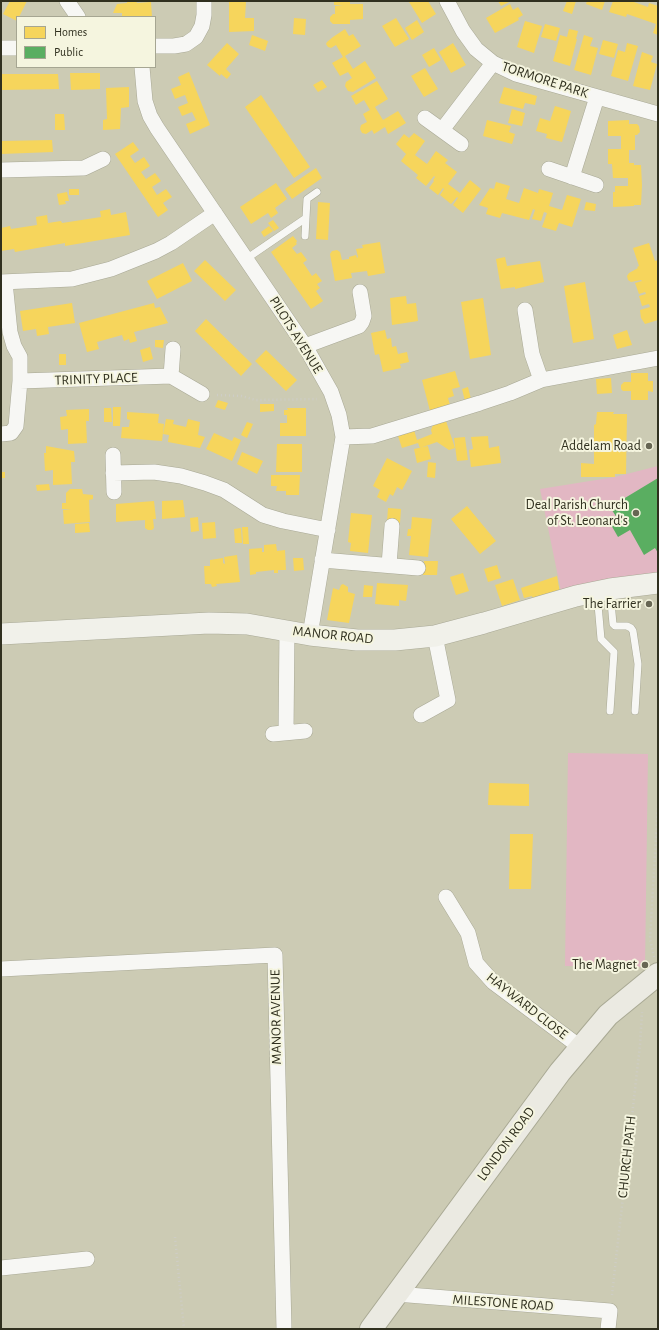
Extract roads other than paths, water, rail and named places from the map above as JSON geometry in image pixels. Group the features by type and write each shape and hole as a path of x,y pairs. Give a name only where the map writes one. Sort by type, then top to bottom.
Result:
{"main road":[{"name":"MANOR ROAD","path":"1,634 209,623 246,624 310,635 357,640 395,640 435,636 484,624 576,596 604,590 658,583"},
{"name":"LONDON ROAD","path":"371,1329 555,1078 608,1015 653,978"}],"street":[{"path":"156,46 186,44 196,37 202,26 204,1"},
{"name":"TORMORE PARK","path":"447,1 463,31 476,49 493,63 516,74 658,114"},
{"path":"1,48 16,48"},
{"name":"TORMORE PARK","path":"442,130 493,63"},
{"name":"PILOTS AVENUE","path":"142,68 145,101 150,116 305,346 331,392 339,415 343,437 310,635"},
{"name":"TORMORE PARK","path":"572,177 597,97"},
{"path":"424,118 461,144"},
{"path":"1,170 84,168 103,159"},
{"path":"549,169 596,185"},
{"path":"1,434 11,433 16,426 20,381 20,357 14,346 10,332 3,282 72,279 111,270 166,246 215,213"},
{"path":"305,346 359,326 364,316 360,292"},
{"path":"525,310 532,354 541,380"},
{"path":"173,349 171,376 202,394"},
{"path":"343,437 372,436 379,434 510,393 541,380 658,358"},
{"name":"TRINITY PLACE","path":"20,381 171,376"},
{"path":"113,455 114,492"},
{"path":"113,473 154,472 181,476 224,490 263,515 283,521 328,530"},
{"path":"389,565 392,526"},
{"path":"322,560 418,568"},
{"path":"287,630 279,733 305,731"},
{"path":"421,715 454,700 435,636"},
{"name":"HAYWARD CLOSE","path":"446,897 468,933 476,963 493,982 580,1047"},
{"name":"MANOR AVENUE","path":"1,969 275,955 284,1329"},
{"path":"1,1268 87,1259"},
{"name":"MILESTONE ROAD","path":"396,1294 610,1311 608,1329"}],"lane":[{"path":"305,236 307,199 317,192"},
{"path":"246,259 306,218"},
{"path":"604,590 613,624 615,626 631,628 633,631 638,664 635,711"},
{"path":"604,590 601,639 614,652 610,712"}],"place":[{"name":"Addelam Road","path":"649,446"},
{"name":"Deal Parish Church of St. Leonard's","path":"636,513"},
{"name":"The Farrier","path":"649,604"},
{"name":"The Magnet","path":"645,965"}]}
